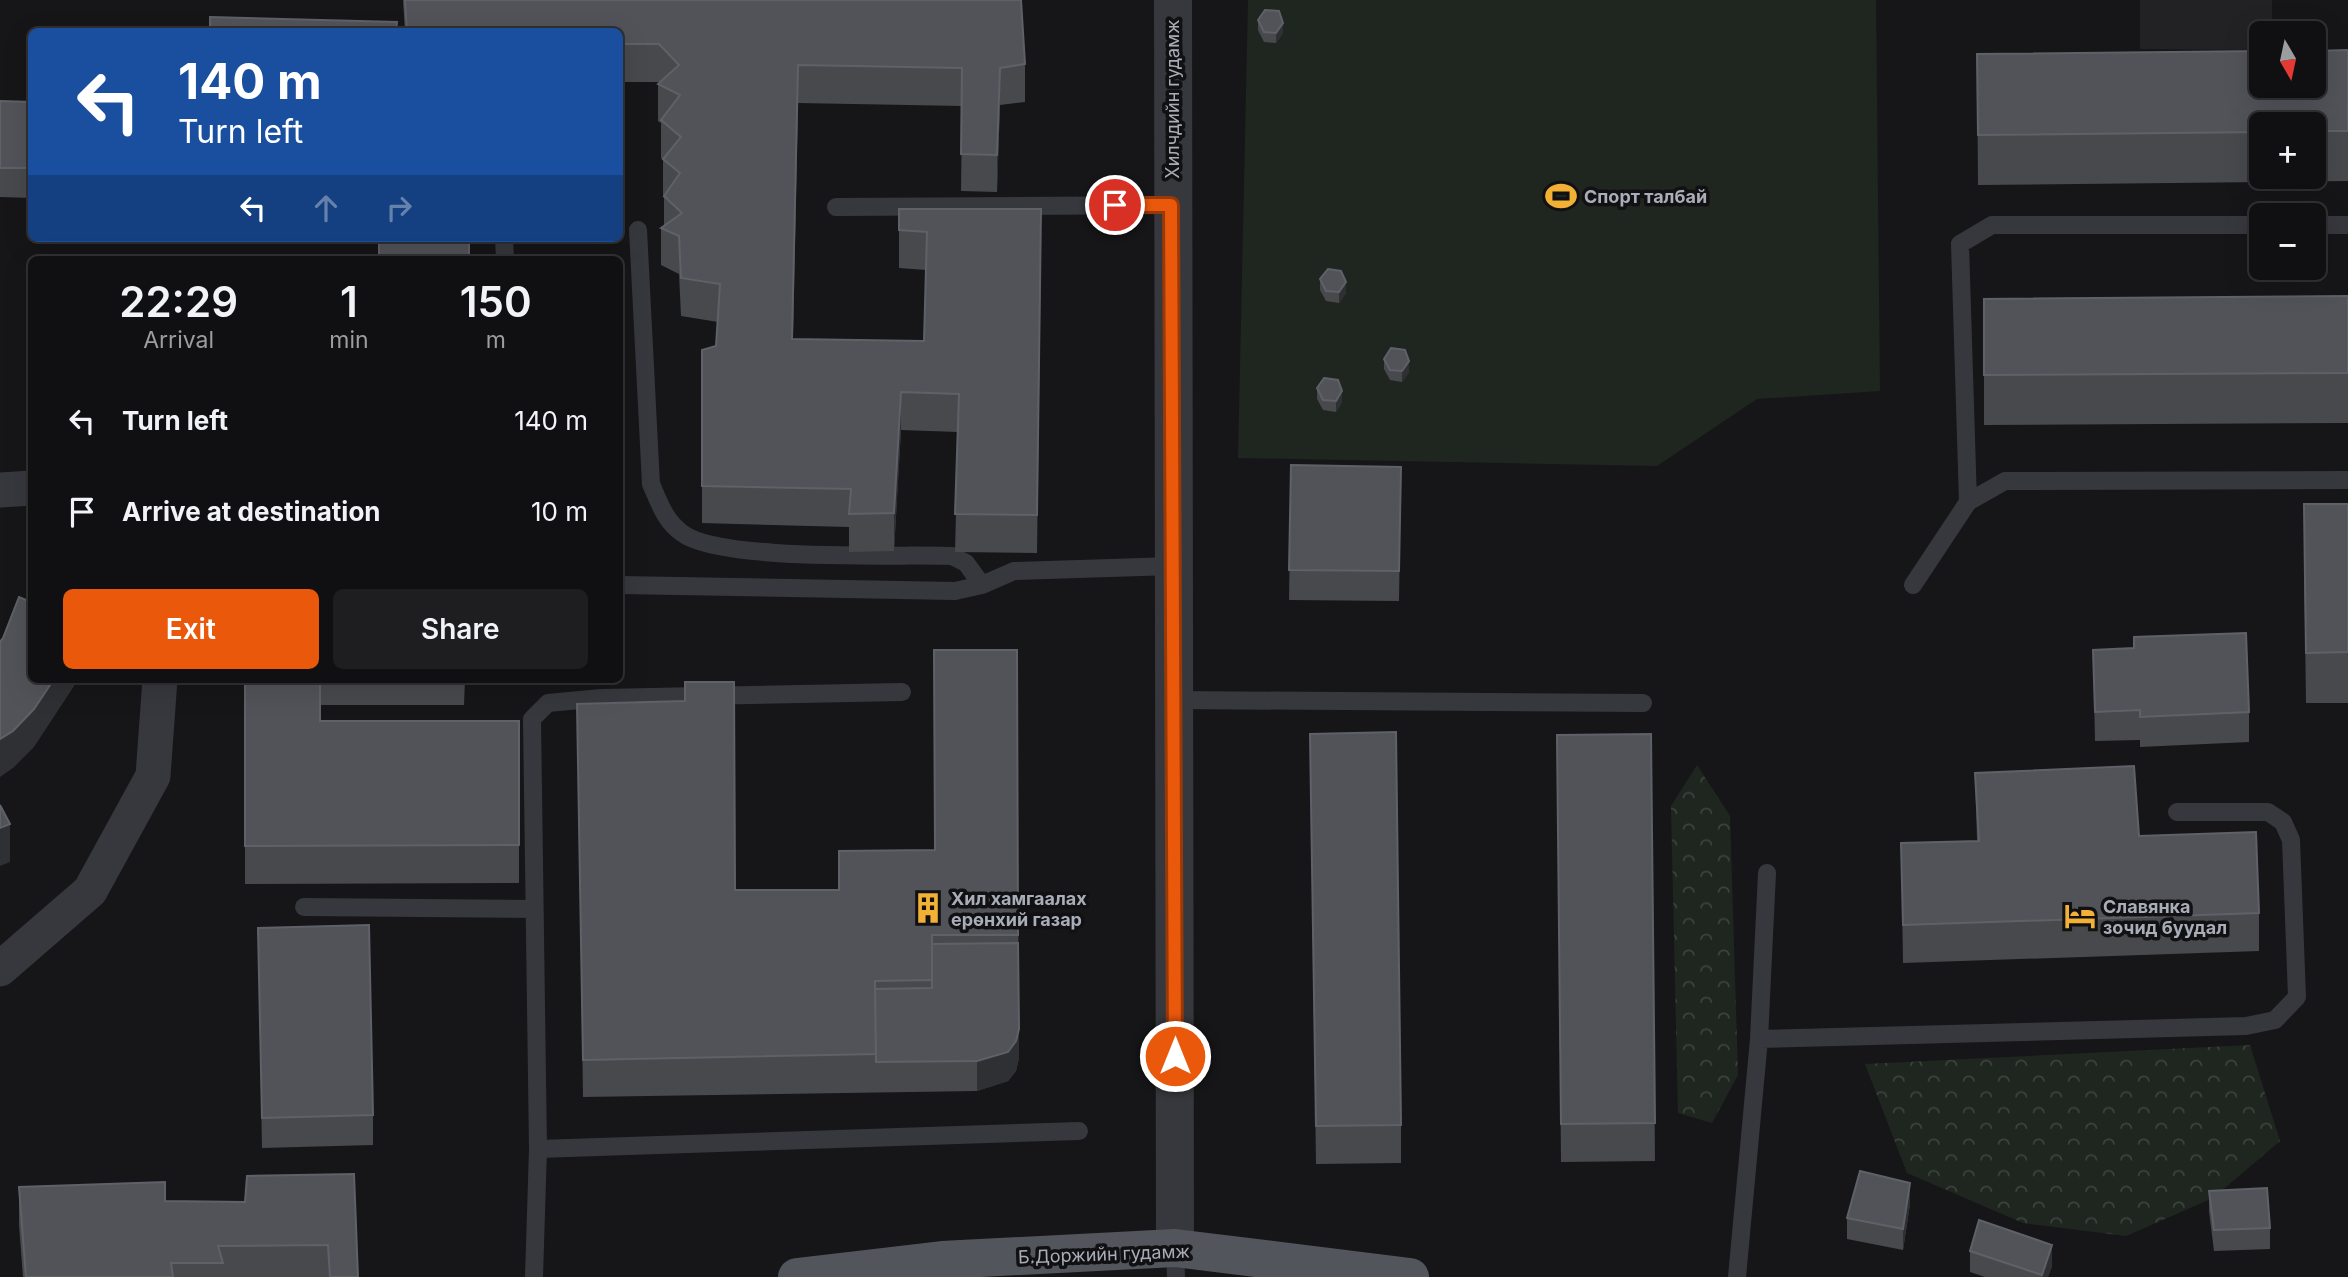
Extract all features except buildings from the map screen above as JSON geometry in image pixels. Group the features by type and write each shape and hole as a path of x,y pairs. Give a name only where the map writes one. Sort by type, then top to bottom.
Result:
{"main road":[{"name":"Б.Доржийн гудамж","path":"797,1277 942,1260 1176,1262 1410,1277"}],"street":[{"name":"Хилчдийн гудамж","path":"1173,0 1171,205 1176,1262"},
{"path":"0,490 28,488"},
{"path":"0,969 90,891 153,776 160,683"}],"lane":[{"path":"836,207 1171,205"},
{"path":"1968,502 1960,244 1992,225 2249,225"},
{"path":"2326,225 2348,225"},
{"path":"638,230 651,484 667,520 684,535 720,548 823,555 952,555 966,563 982,585"},
{"path":"1913,585 1968,502 2005,481 2348,480"},
{"path":"623,585 955,591 982,585 1014,571 1173,566"},
{"path":"534,1277 538,1149 532,719 548,703 601,698 902,692"},
{"path":"1174,700 1643,703"},
{"path":"1759,1039 2246,1026 2275,1020 2297,997 2291,840 2283,822 2268,812 2177,812"},
{"path":"1737,1277 1759,1039 1767,873"},
{"path":"304,907 534,909"},
{"path":"538,1149 1079,1131"}],"shaded area":[{"path":"2140,0 2272,0 2272,21 2249,21 2249,50 2140,49"}],"green space":[{"name":"Спорт талбай","path":"1248,0 1876,0 1880,391 1757,399 1657,466 1238,458"},
{"path":"1697,765 1730,816 1738,1075 1712,1123 1678,1113 1671,806"},
{"path":"2250,1045 2280,1141 2213,1198 2126,1236 2023,1223 1907,1173 1865,1064"}],"place":[{"name":"Спорт талбай","path":"1561,196"},
{"name":"Хил хамгаалах ерөнхий газар","path":"928,908"},
{"name":"Славянка зочид буудал","path":"2080,916"}],"route":[{"path":"1115,205 1171,205 1175,1056"}]}
